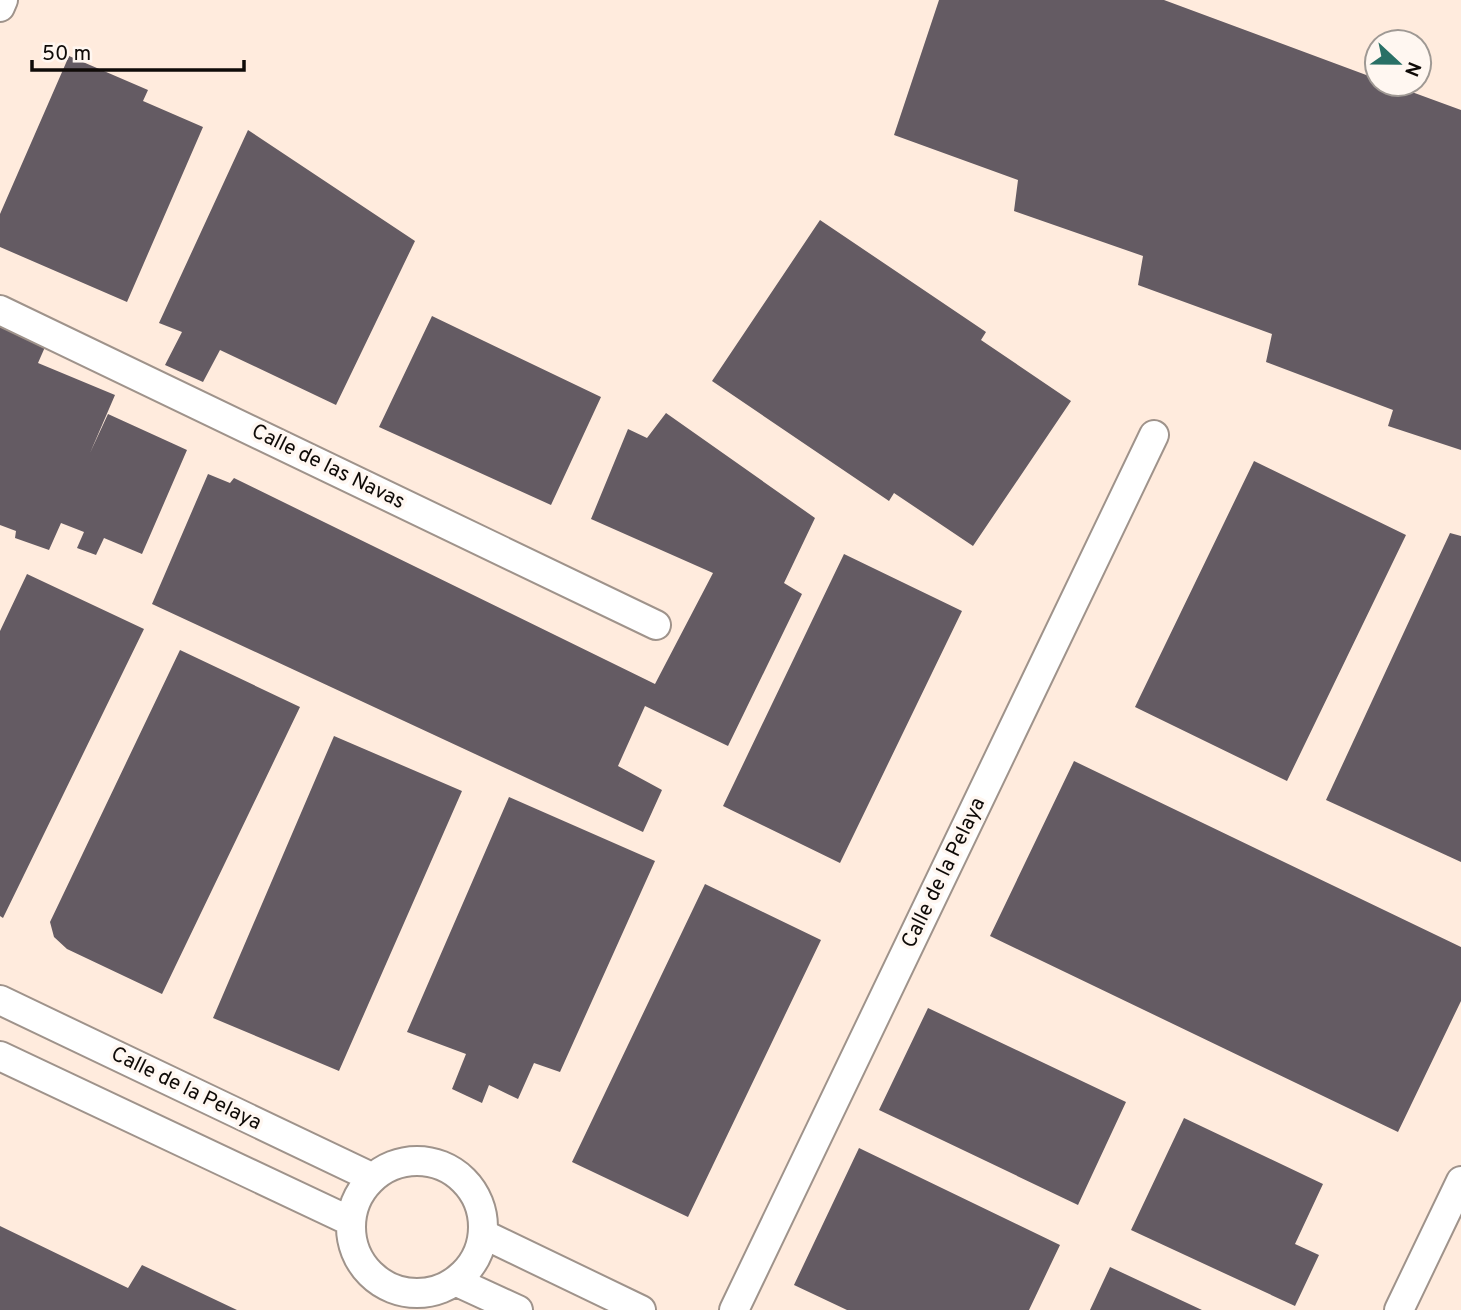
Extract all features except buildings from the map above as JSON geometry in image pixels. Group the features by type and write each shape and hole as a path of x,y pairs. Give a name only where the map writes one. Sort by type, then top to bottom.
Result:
{"street":[{"path":"0,6 3,0"},
{"name":"Calle de las Navas","path":"0,310 656,625"},
{"name":"Calle de la Pelaya","path":"734,1310 1154,435"},
{"name":"Calle de la Pelaya","path":"0,1000 371,1177"},
{"path":"0,1056 350,1221"},
{"path":"406,1161 429,1161 450,1169 467,1182 477,1199 483,1234 474,1261 455,1281 423,1293 392,1289 375,1279 363,1266 352,1245 350,1221 356,1199 371,1177 388,1166 406,1161"},
{"path":"1398,1310 1461,1181"},
{"path":"483,1234 641,1310"},
{"path":"455,1281 518,1310"}],"shaded area":[{"path":"0,0 1461,0 1461,1310 0,1310"}]}
